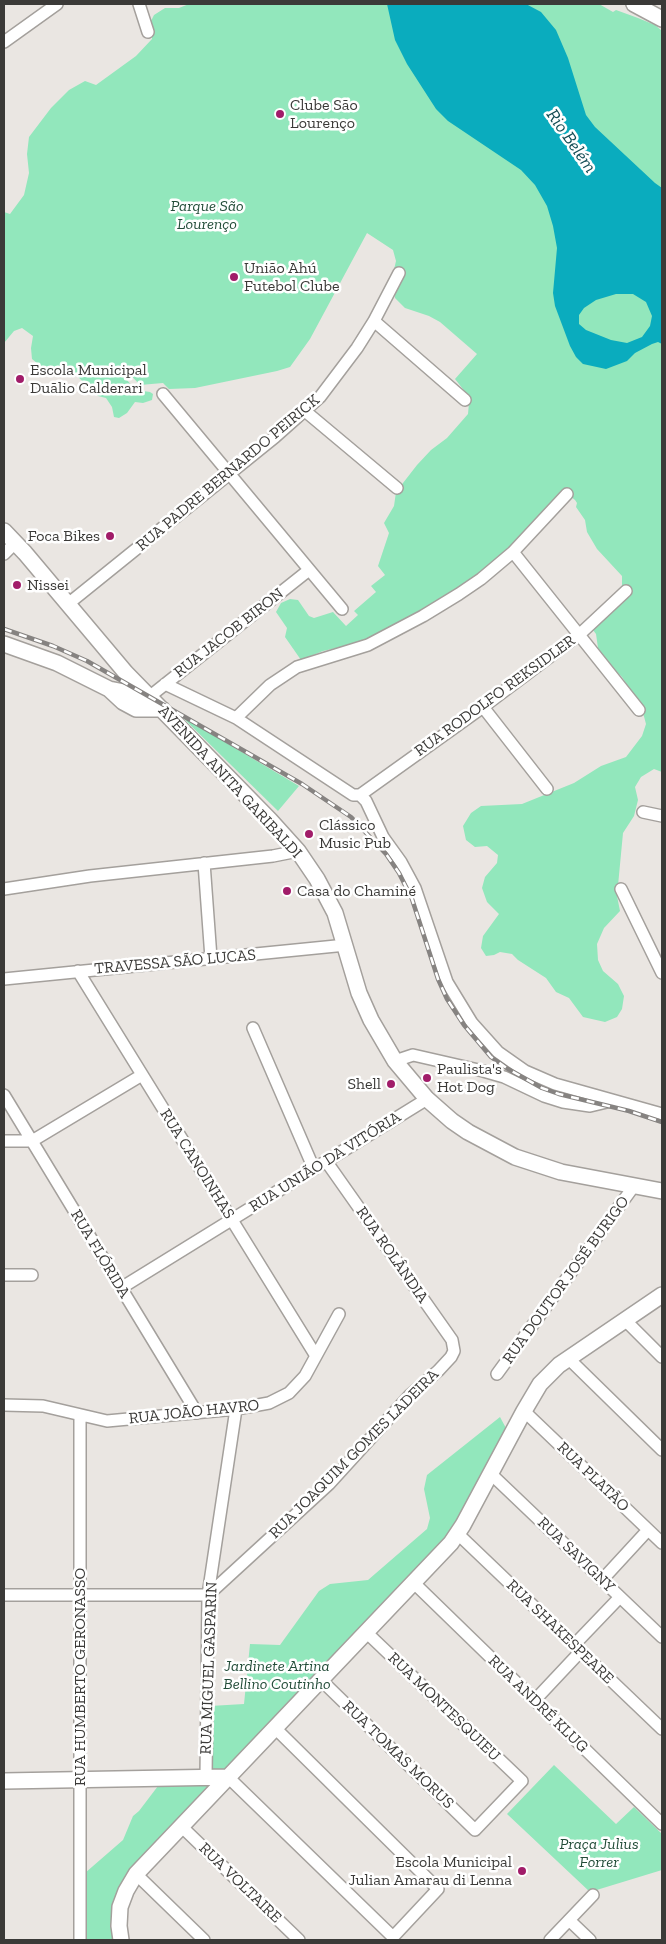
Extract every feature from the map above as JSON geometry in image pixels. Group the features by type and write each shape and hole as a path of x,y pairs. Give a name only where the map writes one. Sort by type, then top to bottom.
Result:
{"main road":[{"path":"634,4 662,19"},
{"name":"AVENIDA ANITA GARIBALDI","path":"4,531 126,673 298,851 327,896 335,913 364,1005 377,1032 395,1061 427,1099 468,1132 515,1157 561,1172 662,1191"},
{"path":"4,644 57,663 114,690 149,696"},
{"path":"114,690 124,686 126,673"},
{"path":"114,690 123,702 136,709 162,709"},
{"path":"121,1940 119,1926 120,1907 126,1891 136,1874 414,1583 458,1534 524,1410 545,1378 569,1359 662,1295"},
{"path":"4,1781 228,1777"}],"street":[{"path":"4,42 56,4"},
{"path":"139,4 148,32"},
{"name":"RUA PADRE BERNARDO PEIRICK","path":"68,604 305,411 331,385 358,348 399,273"},
{"path":"374,321 466,400"},
{"path":"164,394 342,609"},
{"path":"305,411 397,488"},
{"path":"236,718 283,675 312,662 368,644 422,616 481,579 513,552 567,494"},
{"path":"4,554 15,543"},
{"path":"513,552 639,710"},
{"name":"RUA JACOB BIRON","path":"149,696 309,570"},
{"name":"RUA RODOLFO REKSIDLER","path":"360,796 580,634 626,591"},
{"path":"165,684 236,718 353,795 360,796 369,805 383,837 401,862 415,888 447,982 472,1023 498,1052 525,1071 556,1084 662,1114"},
{"path":"483,707 546,789"},
{"path":"643,812 662,816"},
{"path":"4,889 108,873 274,856 298,851"},
{"path":"204,863 211,958"},
{"path":"621,889 662,973"},
{"name":"TRAVESSA SÃO LUCAS","path":"4,979 346,945"},
{"name":"RUA CANOINHAS","path":"78,971 316,1356"},
{"path":"253,1028 314,1169"},
{"path":"395,1061 413,1055 483,1071 504,1077 544,1096 563,1102 590,1106 611,1100"},
{"path":"4,1142 32,1141 142,1074"},
{"name":"RUA FLÓRIDA","path":"4,1095 197,1413"},
{"name":"RUA UNIÃO DA VITÓRIA","path":"121,1288 427,1099"},
{"name":"RUA ROLÂNDIA","path":"326,1161 452,1340 454,1351"},
{"name":"RUA DOUTOR JOSÉ BURIGO","path":"497,1374 634,1186"},
{"path":"4,1275 32,1275"},
{"name":"RUA JOÃO HAVRO","path":"4,1404 43,1406 107,1420 236,1409 269,1403 289,1393 306,1376 340,1314"},
{"path":"625,1320 662,1356"},
{"name":"RUA JOAQUIM GOMES LADEIRA","path":"208,1595 334,1479 410,1395 445,1364 454,1351"},
{"path":"569,1359 662,1450"},
{"name":"RUA MIGUEL GASPARIN","path":"206,1778 208,1595 236,1409"},
{"name":"RUA PLATÃO","path":"524,1410 662,1543"},
{"name":"RUA HUMBERTO GERONASSO","path":"80,1414 80,1940"},
{"name":"RUA SAVIGNY","path":"490,1473 662,1637"},
{"path":"602,1580 648,1530"},
{"name":"RUA SHAKESPEARE","path":"458,1534 662,1729"},
{"name":"RUA ANDRÉ KLUG","path":"414,1583 662,1824"},
{"path":"4,1595 208,1595"},
{"path":"535,1700 620,1597"},
{"name":"RUA MONTESQUIEU","path":"366,1632 522,1781 475,1830"},
{"name":"RUA TOMAS MORUS","path":"320,1680 475,1830"},
{"path":"228,1777 393,1937 438,1889 275,1728"},
{"name":"RUA VOLTAIRE","path":"181,1826 299,1940"},
{"path":"136,1874 204,1940"},
{"path":"550,1940 593,1895"},
{"path":"569,1920 590,1940"}],"green space":[{"name":"Parque São Lourenço","path":"189,4 599,4 613,12 616,10 655,25 662,31 662,772 654,769 641,777 635,787 638,800 634,816 623,833 617,896 620,911 604,928 597,944 598,960 603,971 618,984 624,996 622,1009 617,1017 605,1022 583,1017 569,998 556,992 546,978 512,954 500,952 486,956 481,948 483,936 499,914 487,902 482,888 485,877 497,863 498,855 487,846 475,847 466,840 463,826 471,813 481,806 522,804 574,783 601,766 626,757 642,736 646,724 642,709 622,677 609,665 598,648 596,634 593,630 608,615 617,601 622,585 622,576 597,549 587,532 585,520 576,507 577,503 575,500 570,496 458,594 375,639 370,637 354,644 323,651 301,660 285,637 287,628 276,612 281,603 290,599 298,600 309,616 314,618 333,612 346,626 358,615 354,611 376,592 371,586 385,575 378,566 389,533 384,523 394,506 396,492 417,465 431,450 447,438 468,414 469,403 466,393 455,379 477,354 440,322 405,308 395,298 392,278 396,261 393,250 367,233 310,339 290,367 195,388 169,389 163,383 140,385 122,366 126,379 136,390 153,394 152,400 143,403 135,402 127,413 119,418 114,417 112,407 106,398 98,396 75,374 62,365 53,372 43,368 32,359 33,336 22,328 14,331 4,343 4,212 10,214 24,195 29,173 27,154 29,137 51,108 69,90 85,81 96,85 136,56 152,39 150,23 154,15 165,8 179,8"},
{"path":"181,716 299,786 278,811"},
{"name":"Jardinete Artina Bellino Coutinho","path":"500,1417 507,1430 452,1533 227,1772 210,1773 210,1706 244,1704 250,1644 280,1645 319,1591 330,1584 368,1580 427,1529 430,1518 424,1489 427,1475"},
{"name":"Praça Julius Forrer","path":"554,1765 616,1824 634,1807 662,1834 662,1870 590,1892 507,1814"},
{"path":"158,1786 213,1786 142,1860 116,1940 85,1940 85,1873 123,1840 133,1816"}],"water":[{"name":"Rio Belém","path":"387,4 526,4 541,12 556,30 568,58 586,115 595,127 662,188 662,344 658,342 652,344 635,353 627,361 606,369 583,364 576,357 555,306 553,293 557,248 547,206 535,185 521,170 448,121 436,109 407,64 395,40","holes":["616,294 633,294 646,302 652,316 650,326 642,337 627,343 611,340 586,330 579,324 579,315 584,308 596,300"]}],"railway":[{"path":"4,629 53,646 87,661 302,784 351,817 386,854 399,873 412,899 438,979 447,999 464,1025 491,1057 542,1088 629,1111 662,1122"}],"place":[{"name":"Clube São Lourenço","path":"280,114"},
{"name":"União Ahú Futebol Clube","path":"234,277"},
{"name":"Escola Municipal Duãlio Calderari","path":"20,379"},
{"name":"Foca Bikes","path":"110,536"},
{"name":"Nissei","path":"17,585"},
{"name":"Clássico Music Pub","path":"309,834"},
{"name":"Casa do Chaminé","path":"287,891"},
{"name":"Paulista's Hot Dog","path":"427,1078"},
{"name":"Shell","path":"391,1084"},
{"name":"Escola Municipal Julian Amarau di Lenna","path":"522,1871"}]}
